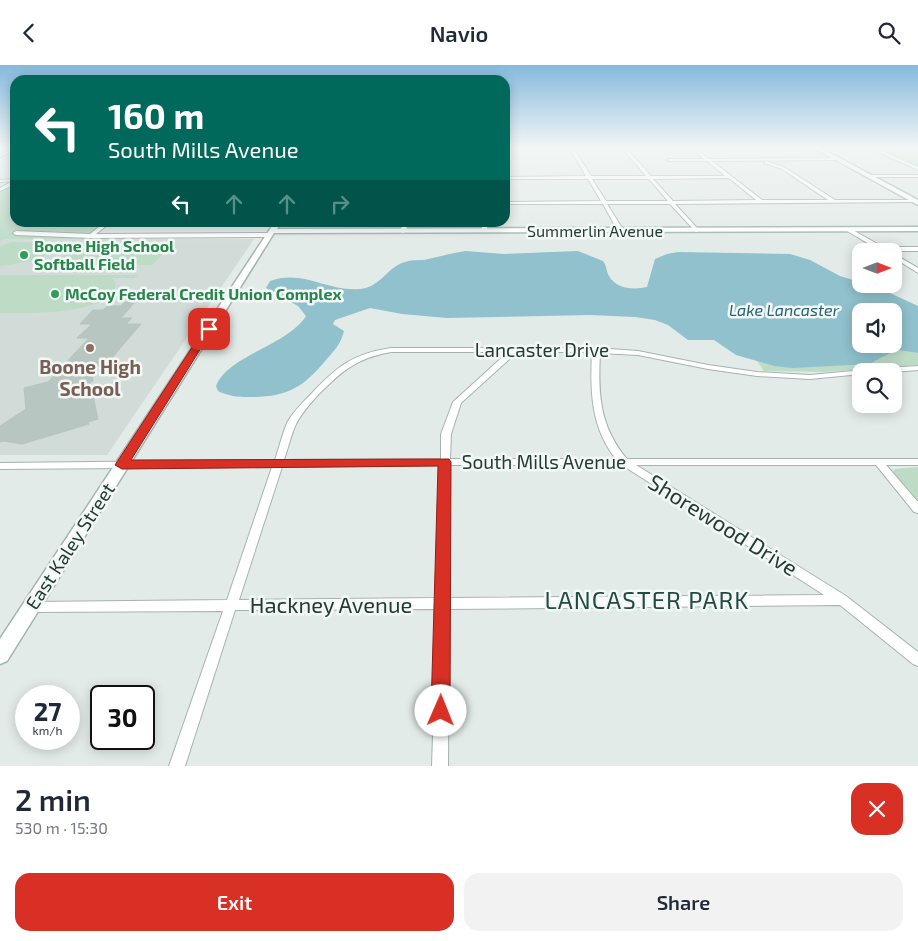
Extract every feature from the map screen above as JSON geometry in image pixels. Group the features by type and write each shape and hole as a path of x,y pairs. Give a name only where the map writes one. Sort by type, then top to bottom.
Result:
{"street":[{"path":"591,180 621,231"},
{"path":"651,180 696,230"},
{"path":"734,180 761,202"},
{"path":"800,180 833,201"},
{"path":"876,180 916,202"},
{"path":"510,203 916,202"},
{"path":"91,235 102,227"},
{"name":"East Kaley Street","path":"0,655 274,227"},
{"name":"Summerlin Avenue","path":"16,233 91,235 270,233 404,227 621,231 918,229"},
{"path":"849,230 871,243"},
{"path":"902,249 918,249"},
{"path":"902,261 918,271"},
{"path":"440,766 446,434 457,402 515,350"},
{"name":"Lancaster Drive","path":"279,463 292,423 301,409 338,370 349,362 377,351 596,350 638,353 708,367 758,374 810,377 852,373"},
{"name":"Shorewood Drive","path":"596,350 594,391 596,405 605,435 614,451 624,462 842,600 918,660"},
{"path":"902,369 918,368"},
{"name":"South Mills Avenue","path":"0,466 445,462 879,463"},
{"path":"879,463 918,462"},
{"path":"177,766 279,463"},
{"path":"879,463 918,509"},
{"name":"Hackney Avenue","path":"31,607 442,605 842,600"}],"shaded area":[{"name":"Boone High School","path":"4,239 254,239 107,455 0,455 0,242"}],"green space":[{"path":"10,187 10,227 99,227 83,239 4,239 0,242 0,192"},
{"name":"Boone High School Softball Field","path":"11,242 70,243 37,259 0,266 0,247"},
{"path":"172,244 152,265 51,265 77,245"},
{"name":"McCoy Federal Credit Union Complex","path":"0,275 138,275 134,278 112,278 116,284 111,294 100,302 84,307 65,311 0,313"},
{"path":"902,351 918,353 918,365 902,366 902,363 852,363 852,370 824,372 764,371 757,361 774,366 877,360 891,353 902,353"},
{"path":"918,467 918,501 893,472 895,469"}],"water":[{"name":"Lake Lancaster","path":"466,251 504,254 578,251 603,261 609,276 616,284 637,288 647,287 655,259 667,254 678,252 790,254 810,260 840,276 852,280 852,293 890,293 918,306 918,353 902,351 902,303 852,303 852,353 891,353 871,363 793,368 774,366 736,355 714,340 688,340 668,325 655,320 635,317 590,315 447,318 402,314 370,308 335,320 333,324 344,331 339,344 309,378 292,389 283,393 262,397 233,396 218,391 216,386 232,366 286,335 306,316 298,306 266,288 270,281 282,278 305,279 348,289 360,289 373,285 393,268 405,262"}],"building":[{"path":"124,302 135,302 121,318 132,318 126,324 141,324 105,366 98,366 92,373 93,381 90,382 98,419 88,422 89,424 22,444 0,442 0,426 26,409 24,388 48,382 89,338 77,338 92,324 80,324 93,310 103,310 108,306 121,306"}],"place":[{"name":"Boone High School Softball Field","path":"24,255"},
{"name":"McCoy Federal Credit Union Complex","path":"55,294"},
{"name":"Boone High School","path":"90,348"}],"district":[{"name":"LANCASTER PARK","path":"647,601"}],"route":[{"path":"209,329 122,465 445,462 441,711"}]}
